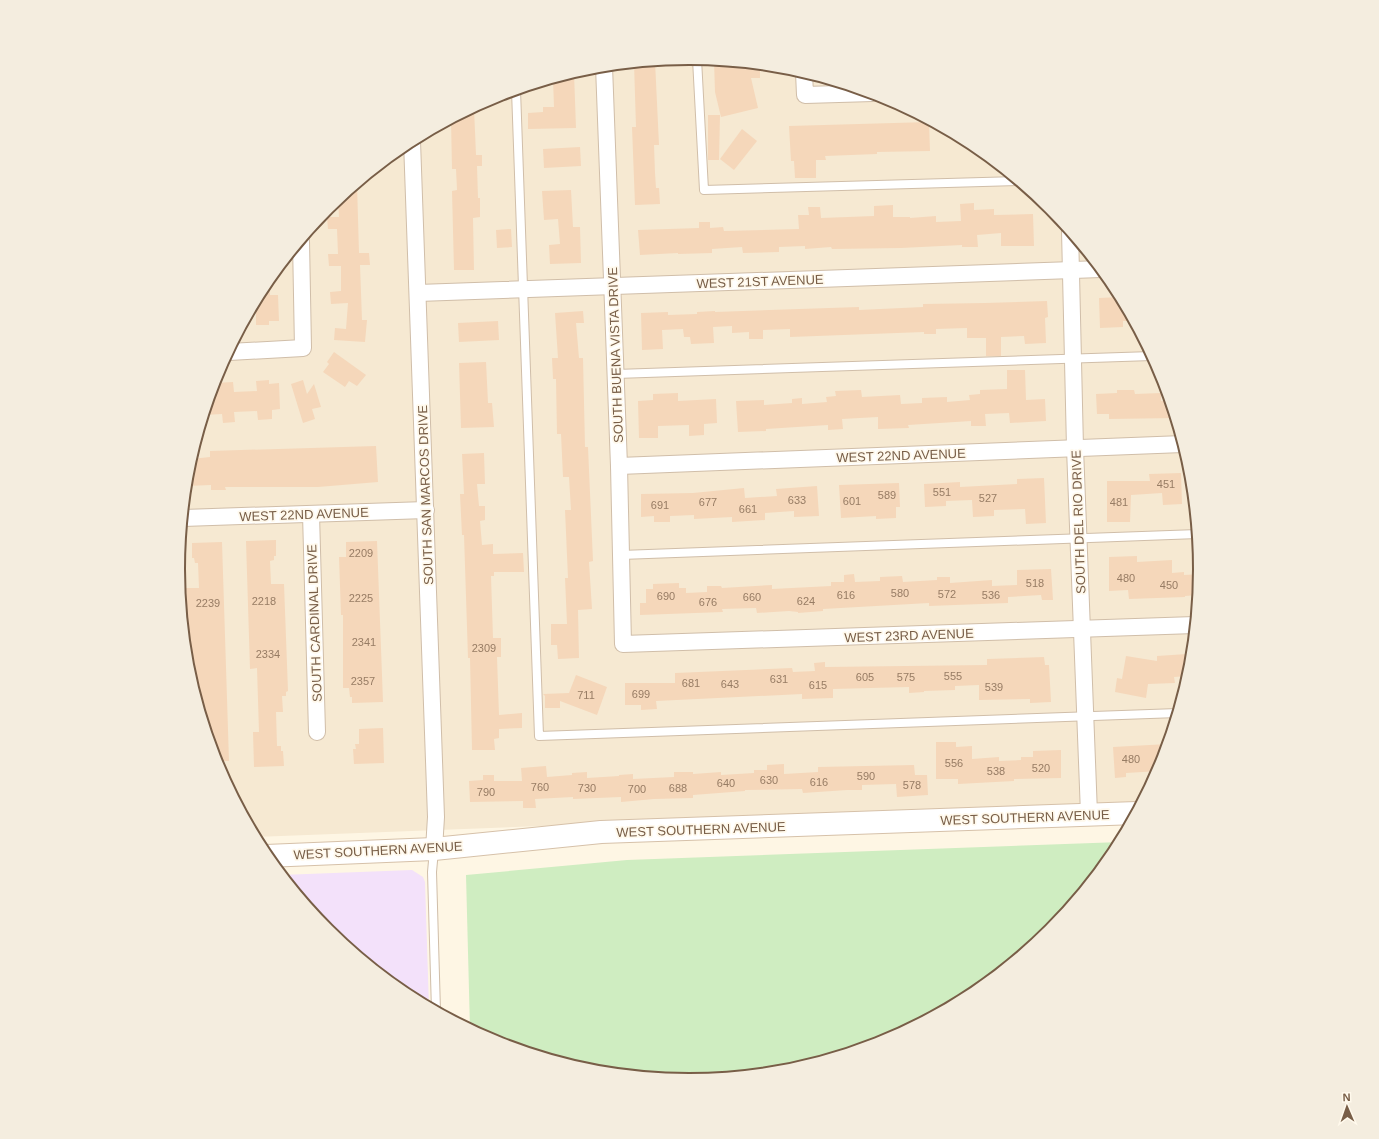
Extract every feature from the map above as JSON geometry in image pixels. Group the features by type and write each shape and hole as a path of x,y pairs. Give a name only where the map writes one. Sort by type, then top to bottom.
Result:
{"main road":[{"name":"WEST SOUTHERN AVENUE","path":"274,856 434,849 601,832 1131,813"}],"street":[{"name":"SOUTH BUENA VISTA DRIVE","path":"604,73 616,374 623,644"},
{"path":"804,79 805,95 856,93"},
{"name":"SOUTH SAN MARCOS DRIVE","path":"412,148 436,817 434,849"},
{"name":"SOUTH DEL RIO DRIVE","path":"1070,238 1089,814"},
{"path":"234,352 303,348 301,248"},
{"name":"WEST 21ST AVENUE","path":"418,293 1095,269"},
{"name":"WEST 22ND AVENUE","path":"619,466 1178,444"},
{"name":"WEST 22ND AVENUE","path":"188,518 426,510"},
{"name":"SOUTH CARDINAL DRIVE","path":"311,514 317,732"},
{"name":"WEST 23RD AVENUE","path":"623,644 1191,625"}],"lane":[{"path":"697,65 704,190 1010,180"},
{"path":"516,96 539,736 1173,713"},
{"path":"616,374 1147,356"},
{"path":"621,555 1193,534"},
{"path":"434,849 432,872 436,1005"}],"shaded area":[{"path":"657,66 722,66 755,69 820,82 883,103 913,117 970,150 997,169 1022,190 1069,237 1090,262 1126,317 1156,376 1167,407 1177,439 1190,504 1193,537 1193,602 1190,635 1177,700 1156,763 1136,803 262,837 237,793 223,763 212,732 202,700 195,668 189,635 186,602 186,537 189,504 195,471 202,439 212,407 223,376 237,346 270,289 289,262 310,237 357,190 382,169 437,133 496,103 527,92 559,82 624,69"},
{"path":"412,870 423,877 425,882 429,1001 382,970 357,949 310,902 287,875"}],"green space":[{"path":"1114,842 1090,877 1069,902 1022,949 997,970 970,989 913,1022 883,1036 820,1057 755,1070 722,1073 657,1073 624,1070 559,1057 496,1036 470,1024 466,875 627,860"}],"building":[{"path":"655,66 659,145 654,145 656,188 659,188 660,204 635,205 632,127 636,127 634,68"},
{"path":"714,66 760,70 760,78 751,78 758,108 721,117 715,92"},
{"path":"574,79 576,128 528,129 528,113 543,112 543,107 554,107 553,84"},
{"path":"474,113 476,155 482,155 482,166 477,166 480,217 473,218 474,270 454,270 452,191 457,190 456,169 452,169 451,125"},
{"path":"708,115 720,115 719,160 708,160"},
{"path":"922,122 929,126 930,151 877,152 877,154 825,156 826,160 816,160 816,178 795,178 794,161 791,161 789,126"},
{"path":"742,129 757,141 734,170 720,159"},
{"path":"580,147 581,166 544,168 543,149"},
{"path":"357,190 359,253 369,253 370,265 360,265 362,320 367,320 365,342 334,340 335,328 346,329 348,303 331,304 330,292 341,291 341,266 329,266 328,254 338,254 337,229 328,229 327,219 329,217 339,217 338,208"},
{"path":"571,190 573,227 580,227 581,263 550,264 549,245 560,244 558,219 544,220 542,191"},
{"path":"974,203 974,210 994,209 994,215 1033,214 1034,246 1001,246 1001,233 977,235 978,247 962,247 962,245 901,248 832,249 831,247 805,249 805,246 779,247 779,252 743,253 742,247 712,249 712,253 640,255 638,230 699,228 699,222 710,222 710,228 723,227 724,231 799,229 798,215 809,215 808,207 820,207 821,218 874,216 874,206 893,205 893,217 910,218 936,216 936,222 961,221 960,204"},
{"path":"511,229 512,247 497,248 496,230"},
{"path":"270,290 270,295 278,295 279,321 269,321 269,325 256,325 256,312"},
{"path":"1114,297 1128,321 1123,321 1123,327 1100,328 1099,298"},
{"path":"1047,301 1048,317 1045,318 1046,343 1025,344 1024,336 1001,337 1001,356 986,356 986,338 967,338 967,328 936,329 936,334 924,334 924,332 790,337 790,329 763,330 763,339 749,339 749,332 732,333 732,326 713,327 714,343 691,344 690,337 684,337 683,329 662,330 663,349 642,350 641,313 668,312 668,315 697,314 697,312 715,311 859,307 859,310 923,307 923,304"},
{"path":"583,311 584,323 576,323 579,358 583,358 585,447 588,447 593,561 589,562 592,609 578,610 579,658 558,659 557,645 551,645 551,624 567,624 565,578 568,578 565,510 571,510 569,477 563,477 561,434 557,434 556,379 553,379 552,358 558,358 555,313"},
{"path":"498,321 499,340 459,342 458,323"},
{"path":"334,352 366,375 357,386 349,381 345,387 323,372 329,364 327,362"},
{"path":"486,362 488,403 492,403 494,427 461,428 459,363"},
{"path":"1007,370 1025,370 1026,400 1045,399 1046,421 1010,423 1009,413 985,414 986,426 971,426 971,421 908,425 909,428 878,429 878,417 842,419 843,429 828,430 828,425 738,432 736,401 764,400 764,405 792,403 792,399 802,398 802,404 827,402 826,397 836,396 835,391 861,390 862,397 900,395 901,404 922,403 922,398 947,397 947,402 970,400 969,395 980,394 980,390 1007,389"},
{"path":"269,380 269,384 279,383 280,409 272,410 272,419 258,420 257,411 234,412 235,422 223,423 222,414 210,415 221,383 233,382 234,392 257,391 256,381"},
{"path":"303,380 307,394 314,384 321,407 312,409 315,419 303,423 291,384"},
{"path":"1117,390 1134,390 1135,394 1161,393 1161,401 1165,401 1170,418 1109,419 1109,414 1097,414 1096,394 1117,393"},
{"path":"678,393 678,401 716,399 717,423 704,424 704,435 689,436 689,425 658,426 658,438 639,438 638,401 653,400 653,394"},
{"path":"376,446 378,482 318,487 225,487 226,490 211,490 211,485 192,486 198,458 210,457 210,451"},
{"path":"484,453 485,484 477,484 479,506 485,506 485,520 480,521 482,545 493,544 493,554 523,553 524,572 494,572 494,576 491,576 493,638 501,638 501,657 497,657 499,715 522,713 522,728 499,729 499,738 494,739 495,750 472,750 470,658 468,658 464,535 462,535 460,494 464,494 462,454"},
{"path":"1181,473 1182,504 1163,505 1162,493 1131,495 1130,522 1107,522 1107,481 1150,481 1149,474"},
{"path":"1044,478 1046,523 1026,524 1025,509 994,510 994,516 973,517 972,500 946,501 946,506 925,507 924,484 960,482 960,487 1017,484 1017,479"},
{"path":"899,483 900,507 896,507 896,518 876,519 876,516 841,518 839,485"},
{"path":"817,486 819,516 794,517 794,511 765,513 765,520 732,522 732,517 694,519 694,515 670,516 670,522 654,522 654,516 641,517 641,494 693,493 744,488 745,498 777,496 776,489"},
{"path":"276,540 276,556 274,556 274,560 270,561 271,584 284,584 288,691 286,692 286,696 282,696 283,712 276,712 277,746 281,746 281,751 283,751 284,766 254,767 253,732 259,732 257,668 250,669 246,541"},
{"path":"377,541 383,702 352,703 349,688 343,688 343,615 341,615 339,557 346,557 346,542"},
{"path":"222,542 229,761 222,761 212,732 202,700 189,635 186,588 199,588 198,563 195,563 194,558 192,558 192,543"},
{"path":"1137,556 1137,562 1172,560 1172,573 1184,572 1184,575 1194,574 1193,595 1129,599 1128,590 1109,591 1109,557"},
{"path":"1051,569 1053,600 1042,600 1041,595 1008,597 1008,603 929,606 929,603 823,609 823,611 798,613 789,611 757,613 756,608 722,609 723,612 640,615 640,603 646,603 646,589 653,589 653,584 679,583 679,588 686,588 686,593 707,592 707,586 721,586 722,588 772,585 772,589 831,586 831,582 844,582 844,575 854,574 855,582 880,581 880,577 902,576 903,582 937,580 937,577 950,577 950,583 992,580 992,586 1017,585 1017,570"},
{"path":"1187,654 1182,676 1174,677 1175,683 1148,684 1146,698 1115,692 1117,678 1122,679 1126,656 1157,661 1157,656"},
{"path":"1044,657 1045,665 1049,665 1051,702 1030,703 1030,699 979,700 979,685 955,686 955,690 909,693 909,687 833,689 833,698 802,699 802,694 656,701 657,709 641,710 641,705 625,705 625,683 675,683 675,673 792,668 793,672 815,671 814,663 825,662 825,667 987,665 987,659"},
{"path":"576,675 607,687 597,715 560,701 560,708 545,708 545,696 543,694 569,693"},
{"path":"383,728 384,763 354,764 353,749 356,749 355,744 359,744 359,729"},
{"path":"936,742 956,742 956,747 972,746 972,759 999,757 999,761 1021,760 1021,757 1033,757 1033,751 1061,750 1061,778 1014,779 1014,781 958,784 958,779 936,779"},
{"path":"1163,744 1152,771 1126,773 1126,777 1115,778 1113,747"},
{"path":"784,764 784,774 818,772 818,767 914,765 915,775 927,775 928,795 897,797 896,784 862,785 862,790 803,793 802,789 745,790 693,795 693,798 621,802 621,797 535,799 536,808 523,808 523,801 470,802 469,781 483,780 483,775 494,775 494,781 522,781 521,768 546,766 547,777 587,772 587,778 633,774 633,779 674,777 674,772 693,772 693,774 721,772 721,775 754,773 754,770 767,770 767,765"}]}
